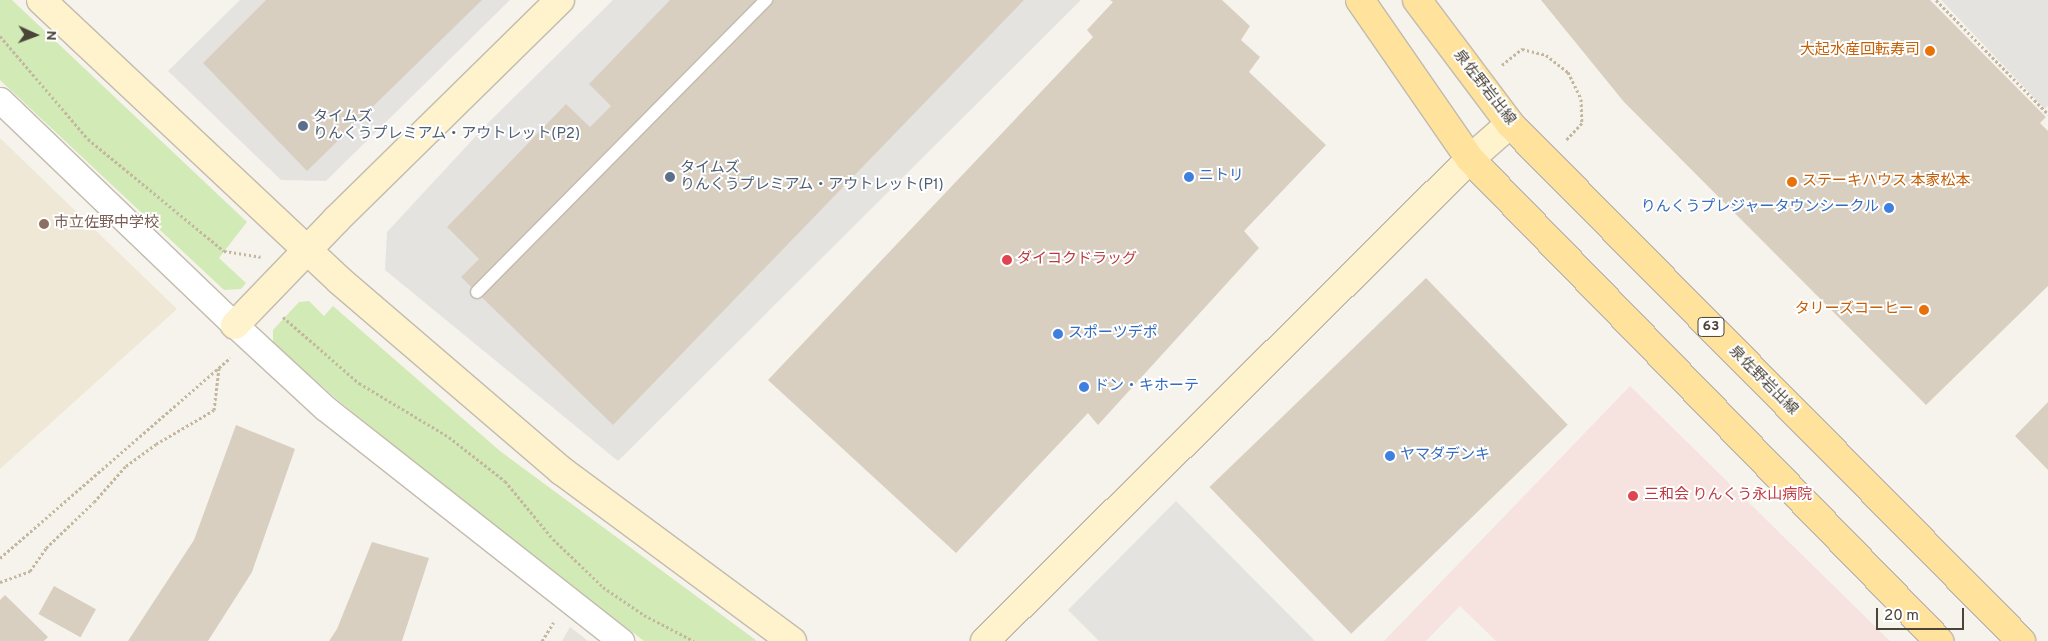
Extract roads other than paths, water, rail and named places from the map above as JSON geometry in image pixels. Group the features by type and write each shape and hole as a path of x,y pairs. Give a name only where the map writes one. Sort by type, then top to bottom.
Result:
{"main road":[{"path":"1360,0 1470,159 1939,641"},
{"name":"泉佐野岩出線","path":"1417,0 1510,124 2020,641"}],"street":[{"path":"41,0 339,280 562,471 792,641"},
{"path":"243,332 309,250 560,0"},
{"path":"0,100 325,408 621,641"},
{"path":"986,641 1470,159 1510,124"}],"lane":[{"path":"477,292 766,0"}],"place":[{"name":"大起水産回転寿司","path":"1930,51"},
{"name":"タイムズ りんくうプレミアム・アウトレット(P2)","path":"303,126"},
{"name":"タイムズ りんくうプレミアム・アウトレット(P1)","path":"670,177"},
{"name":"ニトリ","path":"1189,177"},
{"name":"ステーキハウス 本家松本","path":"1792,182"},
{"name":"りんくうプレジャータウンシークル","path":"1889,208"},
{"name":"市立佐野中学校","path":"44,224"},
{"name":"ダイコクドラッグ","path":"1007,260"},
{"name":"タリーズコーヒー","path":"1924,310"},
{"name":"スポーツデポ","path":"1058,334"},
{"name":"ドン・キホーテ","path":"1084,387"},
{"name":"ヤマダデンキ","path":"1390,456"},
{"name":"三和会 りんくう永山病院","path":"1633,496"}]}
